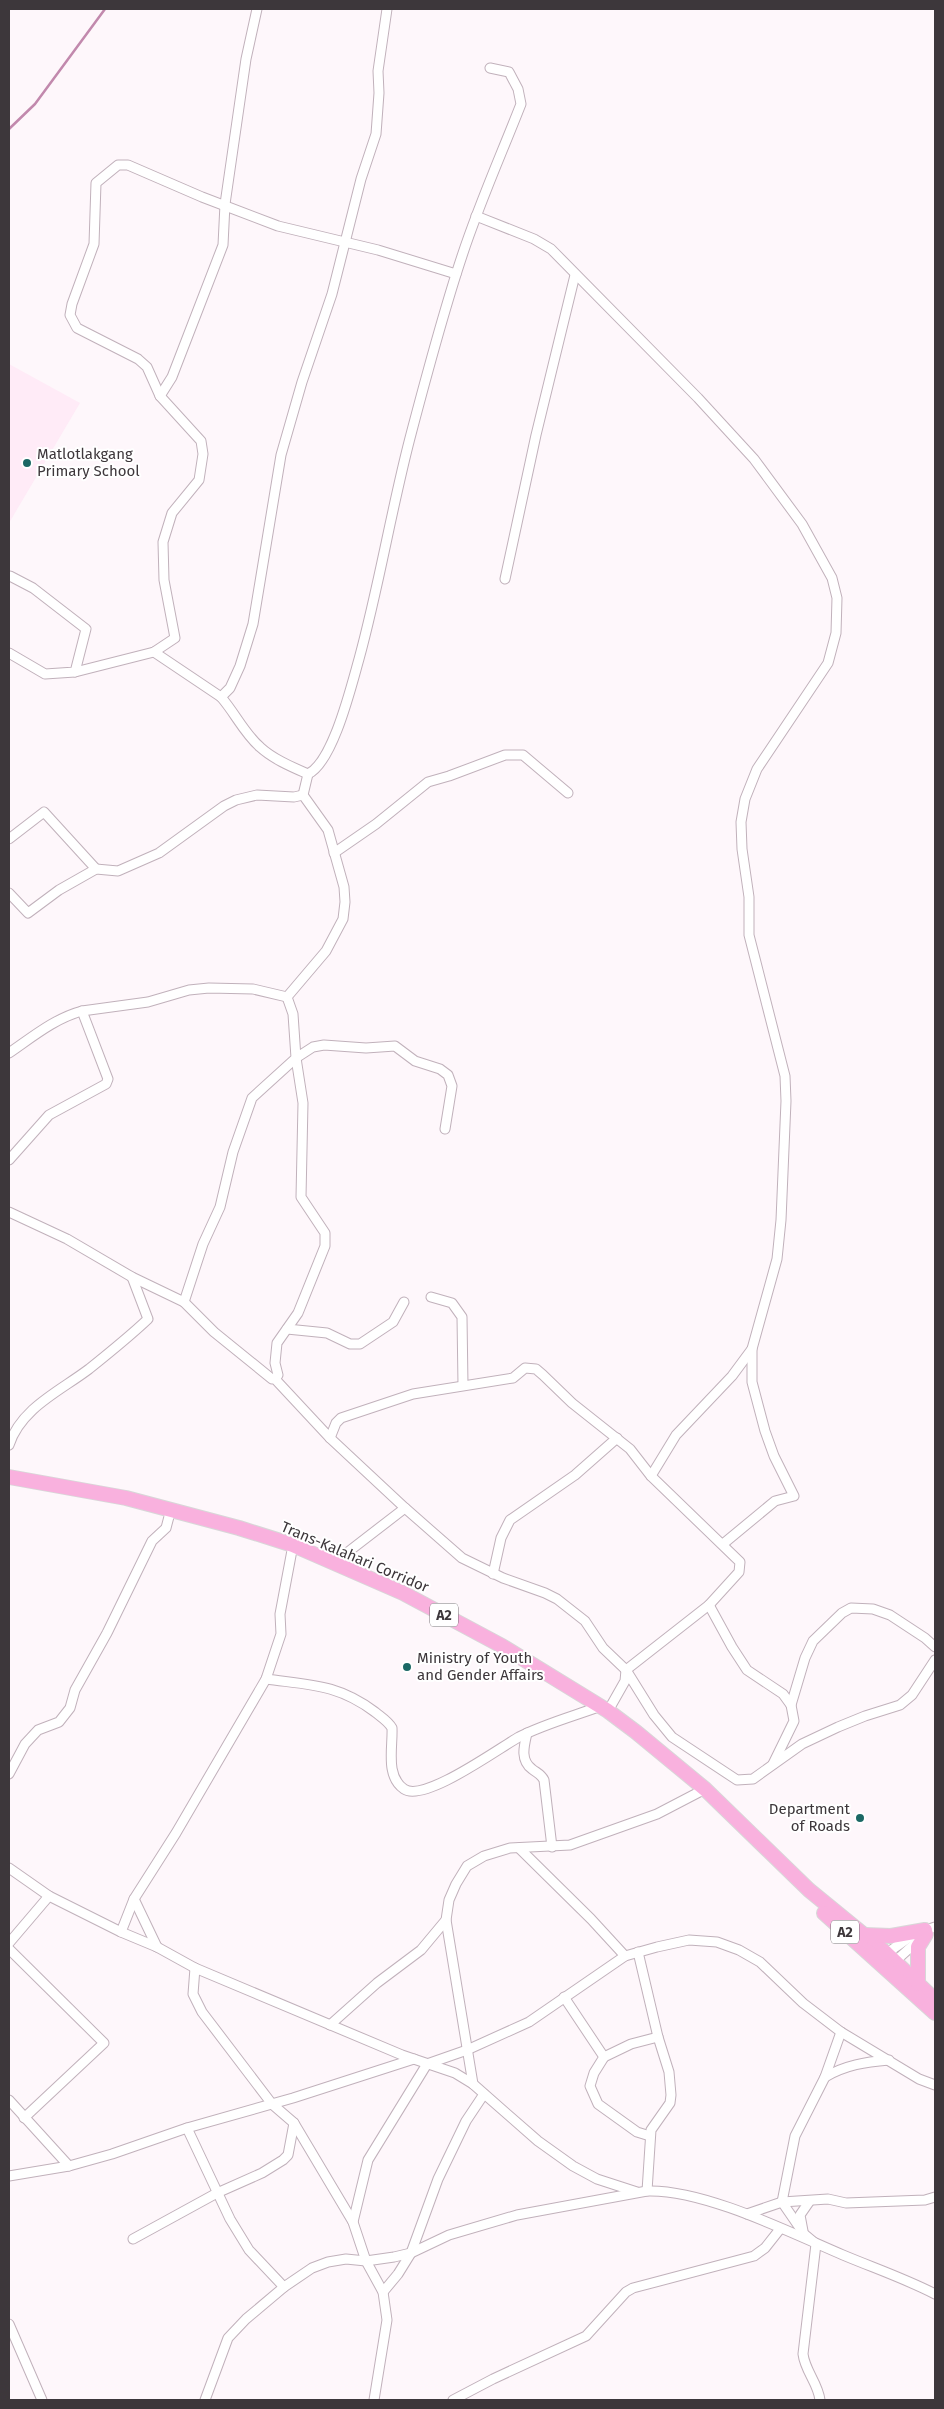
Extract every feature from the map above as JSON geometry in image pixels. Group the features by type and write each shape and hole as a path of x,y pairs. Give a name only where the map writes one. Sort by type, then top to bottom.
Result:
{"highway":[{"name":"Trans-Kalahari Corridor","path":"9,1477 126,1498 171,1509 293,1545 403,1593 458,1622 604,1708 705,1789 808,1890 865,1934 886,1961"},
{"name":"Trans-Kalahari Corridor","path":"808,1890 824,1914 886,1961"},
{"path":"865,1934 891,1936 930,1930"},
{"path":"918,1984 918,1946 930,1930"},
{"name":"A2","path":"886,1961 918,1984 935,2000"},
{"name":"A2","path":"886,1961 935,2013"}],"street":[{"path":"160,396 172,377 222,245 225,204 246,60 257,9"},
{"path":"222,697 230,688 240,666 253,624 281,454 302,382 332,294 361,179 376,134 379,93 378,71 387,9"},
{"path":"308,774 317,770 339,726 356,670 410,438 456,274 476,216 522,104 518,89 509,72 490,68"},
{"path":"9,653 45,674 75,672 154,652 175,638 164,580 163,542 172,513 198,480 203,454 201,440 160,396 147,366 77,328 70,315 72,304 94,244 96,183 118,165 128,165 202,198 225,204 278,226 427,264 456,274"},
{"path":"476,216 534,239 551,249 698,398 754,459 802,524 832,578 838,598 836,633 828,663 757,769 745,799 741,822 749,897 749,935 785,1076 786,1101 782,1220 777,1259 752,1349 752,1382 758,1411 774,1456 794,1496 775,1501 723,1544"},
{"path":"505,579 528,470 575,275"},
{"path":"10,576 33,588 86,628 75,672"},
{"path":"154,652 222,697 260,748 308,774"},
{"path":"334,853 376,824 428,782 495,758 514,754 522,756 568,793"},
{"path":"287,996 326,951 343,919 344,887 328,830 303,795 308,774"},
{"path":"9,893 28,913 59,890 96,869 118,871 141,863 159,853 224,806 236,800 257,795 294,797 303,795"},
{"path":"9,839 44,812 96,869"},
{"path":"9,1053 50,1026 71,1014 82,1011 148,1002 189,990 209,988 253,989 287,996"},
{"path":"275,1379 278,1375 275,1363 276,1343 298,1312 325,1246 325,1233 301,1197 303,1103 296,1058 293,1014 287,996"},
{"path":"9,1160 45,1118 106,1084 108,1079 82,1011"},
{"path":"184,1302 204,1244 220,1207 234,1152 252,1098 296,1058 313,1047 324,1045 366,1048 395,1046 415,1061 440,1069 448,1075 452,1086 445,1129"},
{"path":"9,1212 67,1239 132,1277 184,1302 256,1367 272,1380 275,1379 330,1438 462,1558 493,1574 557,1599 585,1621 603,1648 626,1670 654,1715 672,1738 736,1780 752,1779 802,1744 838,1727 900,1705 912,1695 935,1660"},
{"path":"9,1445 22,1422 35,1408 87,1370 148,1319 132,1277"},
{"path":"431,1296 452,1302 462,1317 463,1385"},
{"path":"288,1328 327,1333 350,1344 360,1344 393,1322 404,1302"},
{"path":"651,1476 676,1435 732,1376 752,1349"},
{"path":"266,1679 324,1686 342,1692 367,1706 392,1728 390,1753 392,1769 403,1789 412,1792 423,1790 467,1769 527,1733 604,1708 625,1681 626,1670 709,1605 740,1569 740,1562 651,1476 630,1449 572,1403 536,1369 525,1368 513,1378 413,1394 341,1418 336,1423 330,1438"},
{"path":"493,1574 500,1538 510,1520 575,1475 617,1438"},
{"path":"335,1562 405,1508"},
{"path":"9,1774 24,1744 38,1730 59,1722 70,1708 75,1690 107,1633 152,1541 166,1528 171,1509"},
{"path":"121,1932 134,1899 176,1833 266,1679 281,1634 280,1614 293,1545"},
{"path":"709,1605 747,1670 783,1694 791,1705 794,1720 773,1764"},
{"path":"791,1705 805,1658 813,1641 842,1613 851,1608 873,1609 890,1615 925,1638 935,1647"},
{"path":"527,1733 523,1755 526,1764 542,1776 544,1780 552,1847"},
{"path":"473,2084 446,1920 456,1884 467,1866 497,1851 570,1845 657,1814 705,1789"},
{"path":"519,1848 591,1918 625,1956"},
{"path":"9,1868 49,1896 121,1932 157,1947 195,1968 330,2026 455,2073 473,2084 538,2141 573,2166 597,2179 643,2192 691,2197 747,2214 935,2294"},
{"path":"9,1944 49,1896"},
{"path":"134,1899 157,1947"},
{"path":"330,2026 377,1983 415,1956 446,1920"},
{"path":"886,1961 930,1930"},
{"path":"352,2222 368,2160 427,2064 466,2050 529,2022 625,1956 638,1952 689,1940 724,1944 760,1962 803,2003 841,2032 919,2079 935,2084"},
{"path":"9,1949 104,2043 24,2118"},
{"path":"638,1952 658,2037 669,2072 671,2095 670,2103 654,2125 650,2136 643,2192"},
{"path":"195,1968 194,1994 198,2004 272,2104 294,2123 352,2222 366,2261 383,2292 387,2320 374,2400"},
{"path":"564,1997 604,2057"},
{"path":"816,2244 804,2234 782,2202 795,2136 825,2077 841,2032"},
{"path":"650,2136 637,2132 598,2104 590,2086 594,2073 604,2057 631,2044 658,2037"},
{"path":"9,2176 69,2166 112,2154 187,2128 272,2104 414,2059"},
{"path":"825,2077 841,2068 858,2063 888,2060"},
{"path":"383,2292 412,2253 438,2179 466,2121 484,2094"},
{"path":"9,2100 69,2166"},
{"path":"133,2239 217,2193 262,2173 283,2160 288,2155 294,2123"},
{"path":"187,2128 217,2193 249,2250 284,2287"},
{"path":"205,2400 228,2338 246,2319 284,2287 312,2268 328,2262 346,2259 366,2261 412,2253 449,2235 518,2215 643,2192"},
{"path":"747,2214 782,2202 809,2202 828,2199 846,2203 925,2200 935,2197"},
{"path":"804,2234 800,2215 809,2202"},
{"path":"453,2400 493,2379 586,2336 626,2292 633,2288 754,2256 765,2248 780,2229"},
{"path":"816,2244 803,2354 804,2361 817,2385 820,2400"},
{"path":"9,2324 42,2400"}],"shaded area":[{"name":"Matlotlakgang Primary School","path":"9,364 80,403 9,523"}],"waterway":[{"path":"9,129 35,104 105,9"}],"place":[{"name":"Matlotlakgang Primary School","path":"27,463"},
{"name":"Ministry of Youth and Gender Affairs","path":"407,1667"},
{"name":"Department of Roads","path":"860,1818"}]}
